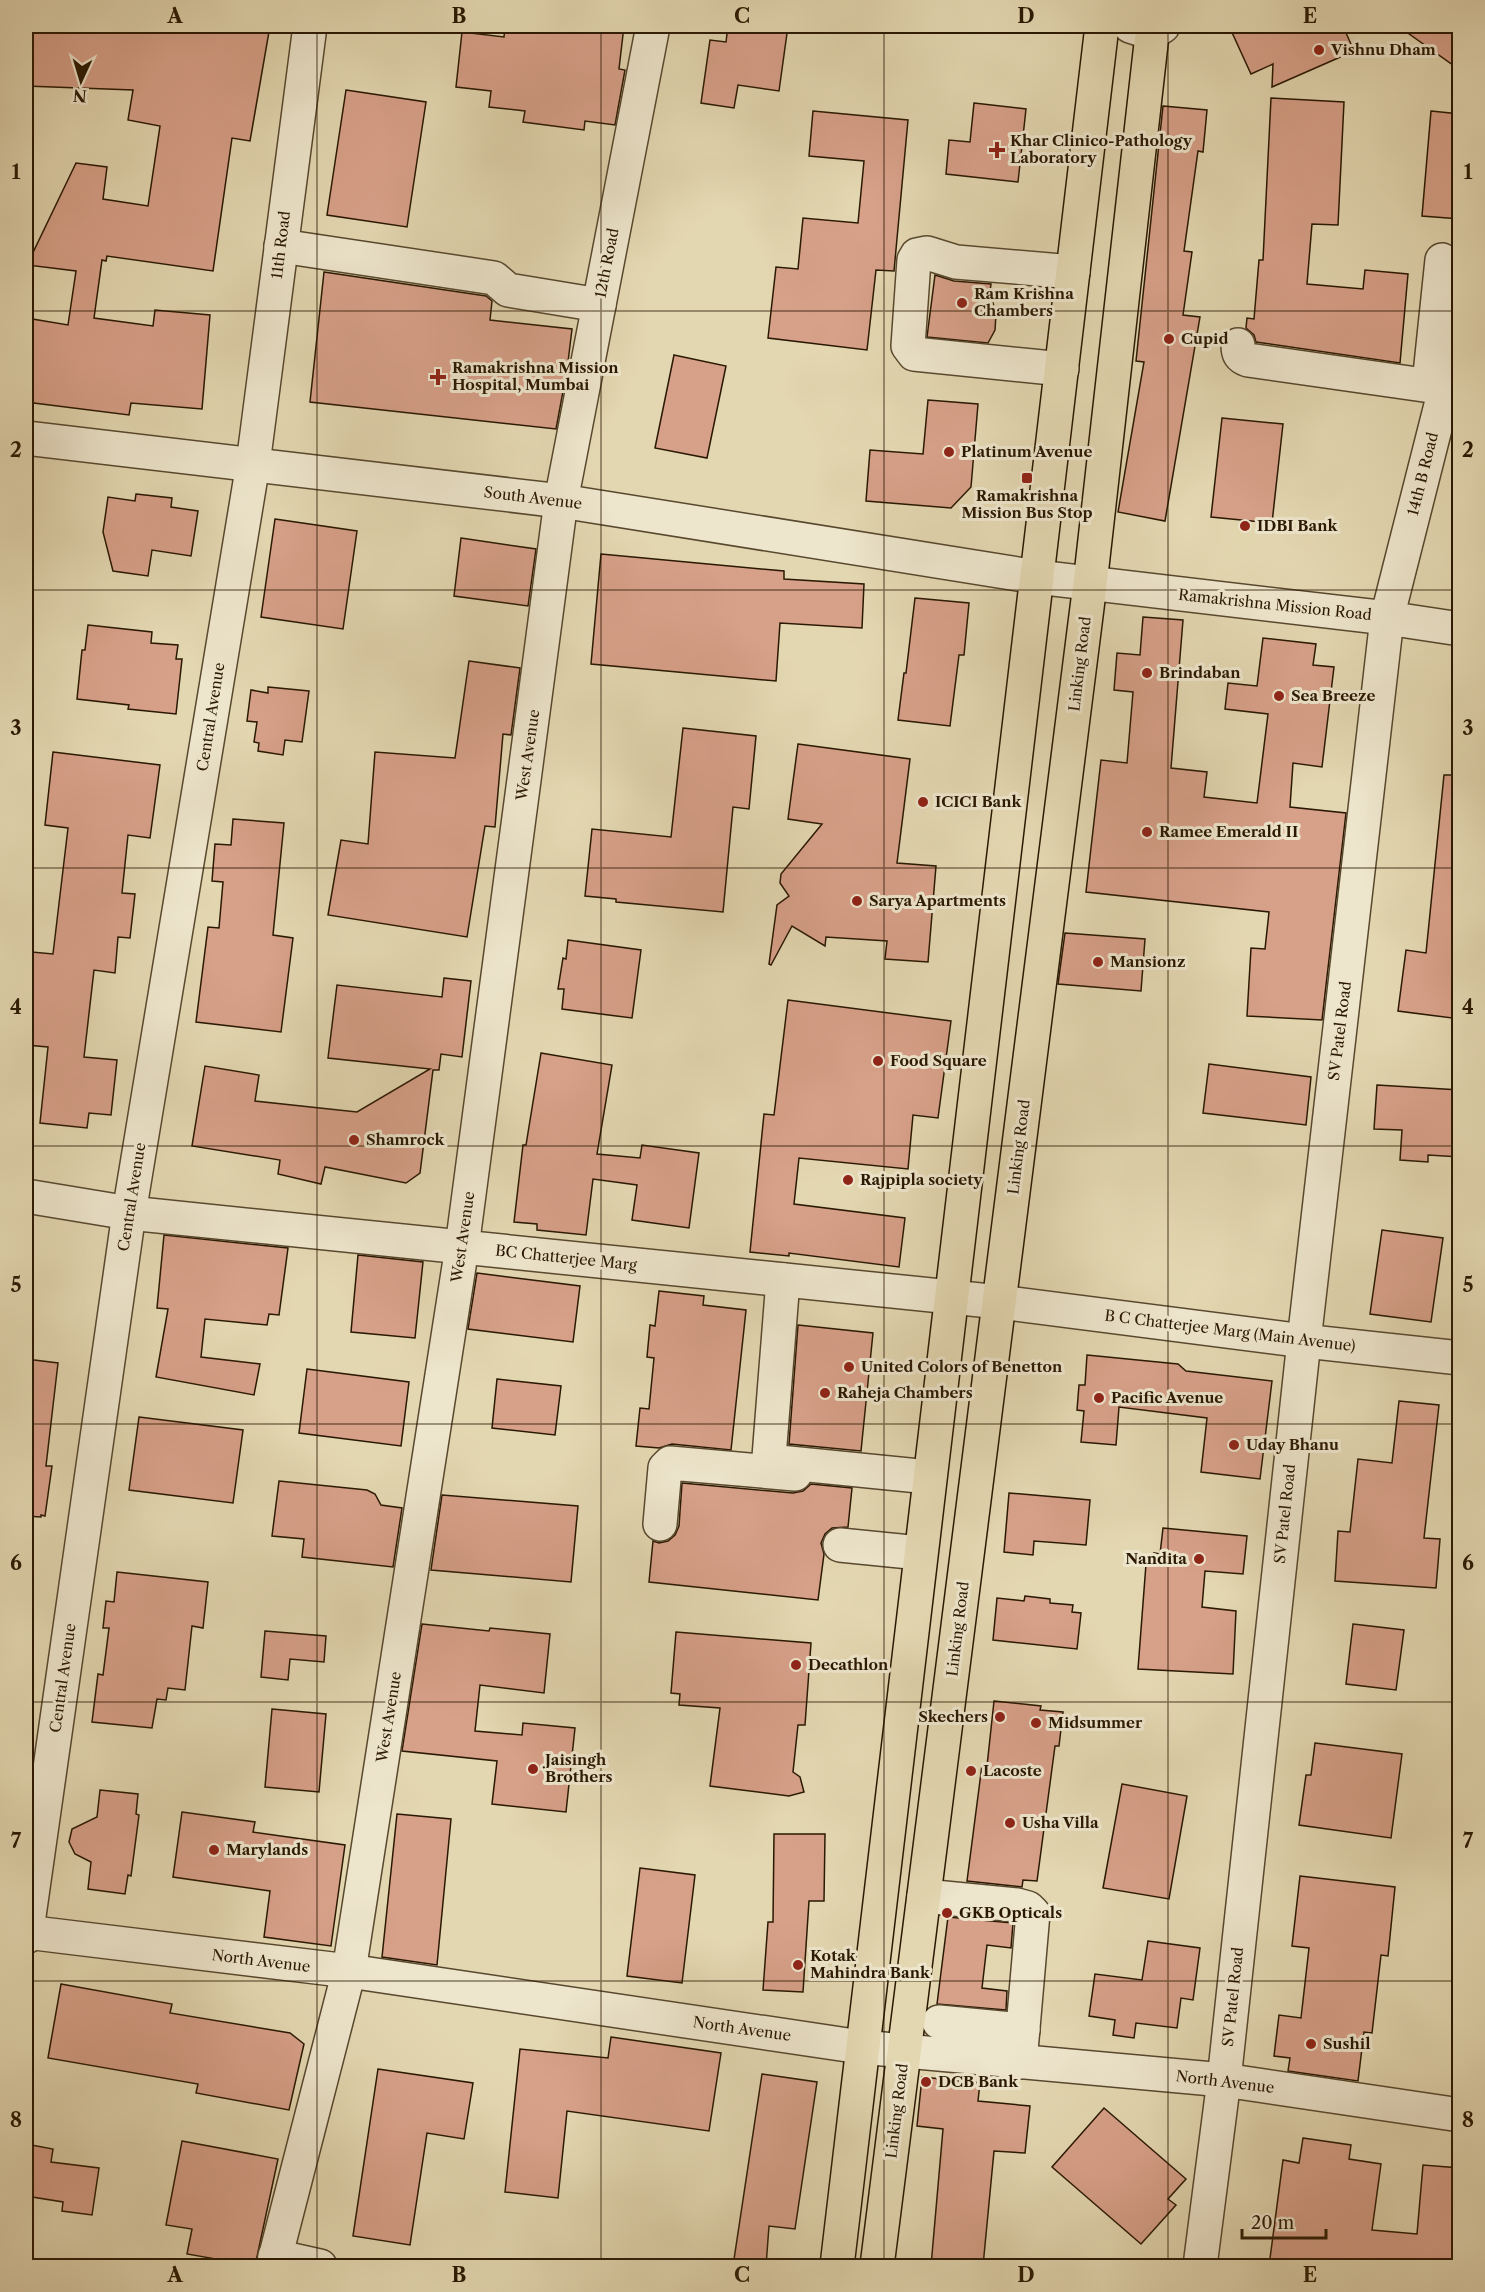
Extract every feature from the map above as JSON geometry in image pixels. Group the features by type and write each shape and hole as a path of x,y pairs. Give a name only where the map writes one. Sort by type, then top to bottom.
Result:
{"main road":[{"path":"837,2266 861,2047 1102,26"},
{"name":"Linking Road","path":"877,2266 1090,584 1150,27"}],"street":[{"name":"11th Road","path":"253,464 310,26"},
{"name":"12th Road","path":"561,501 653,26"},
{"path":"281,246 494,278 508,290 599,305"},
{"path":"1062,369 914,354 908,346 914,260 917,255 927,253 956,262 1073,272"},
{"path":"1238,345 1241,357 1248,360 1437,387 1445,260"},
{"name":"14th B Road","path":"1387,618 1437,387 1457,348"},
{"name":"South Avenue","path":"26,438 561,501 1037,578 1090,584"},
{"name":"Central Avenue","path":"26,1934 129,1213 253,464"},
{"name":"West Avenue","path":"274,2261 349,1971 462,1247 561,501"},
{"name":"Ramakrishna Mission Road","path":"1090,584 1387,618 1460,629"},
{"name":"SV Patel Road","path":"1200,2266 1224,2080 1304,1341 1387,618"},
{"name":"BC Chatterjee Marg","path":"26,1196 129,1213 1000,1302"},
{"path":"783,1280 769,1457 779,1462 929,1482"},
{"name":"B C Chatterjee Marg (Main Avenue)","path":"1000,1302 1304,1341 1460,1358"},
{"path":"660,1524 665,1468 666,1465 674,1463 929,1482"},
{"path":"840,1545 920,1553"},
{"path":"924,1896 1017,1905 1028,1908 1033,1913 1020,2062"},
{"name":"North Avenue","path":"26,1934 349,1971 861,2047 1224,2080 1460,2115"},
{"path":"939,2022 1023,2030"},
{"path":"274,2261 320,2266"}],"building":[{"path":"26,26 270,26 250,141 232,138 213,271 107,256 106,261 102,260 94,318 153,326 155,310 210,315 202,409 131,403 129,415 26,402 26,318 68,325 76,271 27,265 76,163 107,167 103,199 148,206 160,126 128,120 133,90 26,86"},
{"path":"505,26 624,26 619,69 625,70 615,125 585,121 584,130 523,122 525,111 489,107 491,91 456,87 462,32 504,37"},
{"path":"728,26 788,26 779,91 738,85 734,108 701,103 710,40 726,42"},
{"name":"Vishnu Dham","path":"1229,26 1343,26 1354,51 1272,87 1273,64 1251,74"},
{"path":"1398,26 1460,26 1460,70"},
{"path":"346,90 426,102 407,227 327,215"},
{"path":"1271,98 1344,102 1338,225 1312,224 1307,284 1363,289 1365,270 1408,274 1400,363 1256,342 1254,335 1246,328 1247,318 1254,319 1259,260 1263,260"},
{"path":"974,103 1026,109 1018,182 946,174 949,140 970,142"},
{"path":"1163,106 1207,110 1203,152 1198,151 1184,251 1192,252 1183,315 1200,317 1165,521 1118,512 1144,362 1136,361"},
{"path":"813,111 908,120 894,271 876,270 867,350 768,338 776,267 798,269 803,218 858,223 864,161 809,156"},
{"path":"1431,111 1460,114 1460,219 1422,216"},
{"path":"324,272 486,296 492,301 490,320 572,329 556,429 310,402"},
{"name":"Ram Krishna Chambers","path":"935,275 954,281 991,284 990,292 996,314 995,330 988,343 927,337"},
{"path":"674,355 726,366 707,458 655,448"},
{"name":"Platinum Avenue","path":"928,400 978,404 971,487 951,508 866,501 870,450 923,454"},
{"path":"1222,418 1283,424 1272,523 1211,517"},
{"path":"136,494 172,498 171,507 198,511 191,556 152,550 148,576 113,571 103,532 108,497 135,501"},
{"path":"275,519 357,531 343,629 261,617"},
{"path":"461,538 536,549 528,606 454,596"},
{"path":"601,554 784,571 784,579 864,584 862,628 780,623 776,681 591,664"},
{"path":"915,598 969,603 964,655 959,655 950,726 898,720"},
{"path":"1143,617 1183,620 1171,768 1207,772 1204,797 1257,803 1268,714 1225,709 1228,683 1257,686 1263,638 1316,644 1313,665 1334,667 1322,767 1293,763 1290,807 1346,813 1322,1020 1247,1016 1251,948 1265,949 1269,912 1086,892 1101,760 1127,763 1133,692 1114,690 1117,653 1140,655"},
{"path":"88,625 152,632 151,643 178,645 176,659 182,659 176,714 128,709 129,705 77,699 82,650 85,650"},
{"path":"469,661 520,668 511,735 503,734 495,827 485,826 467,937 328,915 341,840 368,844 375,752 455,758"},
{"path":"268,687 309,691 302,742 285,740 283,755 258,751 259,743 254,742 257,722 247,721 251,690 268,693"},
{"path":"683,728 756,736 749,809 733,807 723,912 616,902 616,899 585,896 592,829 671,837"},
{"path":"798,744 910,759 897,863 936,866 928,962 885,959 887,941 826,937 825,946 792,926 771,965 769,964 777,905 789,896 780,883 781,874 822,824 788,819"},
{"path":"53,752 160,765 150,838 128,835 122,893 135,894 130,938 118,937 115,973 94,970 84,1057 117,1060 111,1115 89,1113 87,1128 40,1123 48,1047 26,1045 26,1012 32,952 53,954 68,828 45,825"},
{"path":"1444,775 1460,775 1460,911 1454,956 1460,957 1460,1019 1398,1011 1406,950 1426,953"},
{"path":"233,819 284,823 273,935 293,938 281,1032 196,1022 208,927 219,928 223,882 212,881 215,844 231,845"},
{"name":"Mansionz","path":"1065,933 1145,939 1141,991 1058,984"},
{"path":"568,940 641,950 632,1018 562,1009 564,989 558,989 563,958 566,959"},
{"path":"444,978 471,981 462,1057 441,1054 439,1070 433,1070 420,1173 406,1183 325,1167 321,1184 278,1174 280,1160 192,1146 205,1066 259,1075 255,1101 357,1112 430,1069 328,1058 337,985 442,997"},
{"path":"788,1000 951,1021 938,1118 913,1115 908,1169 799,1158 794,1204 905,1218 899,1267 789,1253 789,1256 750,1252 764,1114 774,1115"},
{"path":"541,1053 612,1065 597,1154 640,1158 642,1145 699,1153 689,1228 632,1220 637,1185 593,1179 586,1235 537,1230 537,1224 514,1222 523,1145 526,1145"},
{"path":"1209,1064 1311,1077 1306,1125 1203,1113"},
{"path":"1377,1085 1460,1090 1460,1157 1428,1155 1428,1162 1400,1160 1402,1130 1374,1129"},
{"path":"1382,1230 1443,1238 1431,1322 1370,1314"},
{"path":"164,1235 288,1248 279,1315 269,1314 267,1325 205,1319 201,1357 260,1364 254,1395 156,1377 168,1309 157,1308"},
{"path":"358,1255 423,1262 415,1338 351,1332"},
{"path":"477,1273 580,1286 573,1342 468,1329"},
{"path":"659,1291 704,1296 703,1305 746,1310 731,1450 672,1444 659,1448 636,1446 640,1408 649,1409 654,1358 647,1357 650,1325 655,1326"},
{"name":"Raheja Chambers","path":"798,1325 873,1333 861,1451 789,1444"},
{"name":"Uday Bhanu","path":"1087,1355 1178,1364 1186,1371 1272,1381 1260,1479 1201,1472 1207,1418 1119,1407 1116,1445 1081,1442 1084,1411 1077,1410 1079,1385 1085,1385"},
{"path":"26,1359 58,1363 46,1466 52,1466 45,1516 41,1515 41,1517 26,1516"},
{"path":"307,1369 409,1382 401,1446 299,1433"},
{"path":"497,1379 561,1386 555,1435 492,1428"},
{"path":"1399,1401 1439,1405 1424,1538 1440,1539 1436,1588 1335,1581 1338,1531 1350,1532 1358,1459 1392,1463"},
{"path":"139,1417 243,1430 233,1503 129,1490"},
{"path":"279,1481 367,1490 375,1494 381,1505 402,1508 393,1567 302,1557 304,1539 272,1536"},
{"path":"682,1483 793,1493 803,1491 811,1484 852,1488 848,1527 832,1528 825,1534 821,1543 824,1554 818,1600 649,1582 653,1541 659,1543 668,1541 675,1535 679,1526"},
{"path":"1009,1493 1090,1500 1086,1545 1034,1541 1033,1555 1004,1552"},
{"path":"442,1495 578,1506 571,1582 431,1570"},
{"path":"1163,1528 1247,1536 1243,1574 1205,1571 1202,1607 1236,1611 1233,1674 1138,1669 1146,1564 1154,1565 1154,1553 1160,1554"},
{"path":"117,1572 208,1582 203,1628 192,1626 185,1690 168,1688 166,1700 157,1699 152,1728 92,1722 98,1674 103,1675 109,1628 103,1628 106,1601 114,1602"},
{"path":"1025,1596 1050,1599 1050,1603 1073,1605 1072,1612 1081,1613 1077,1649 993,1640 997,1598 1024,1601"},
{"path":"422,1624 550,1634 544,1693 480,1685 475,1731 522,1735 523,1723 575,1728 566,1812 492,1804 497,1761 402,1751"},
{"path":"1353,1624 1404,1630 1396,1690 1346,1684"},
{"path":"265,1631 326,1636 324,1662 290,1659 288,1680 261,1677"},
{"path":"676,1632 811,1643 805,1725 798,1725 793,1772 800,1777 804,1792 789,1796 710,1786 720,1708 679,1705 680,1694 671,1693"},
{"name":"Usha Villa","path":"994,1701 1041,1706 1040,1710 1063,1712 1059,1746 1055,1746 1037,1881 1023,1880 1022,1887 967,1881 982,1765 987,1766"},
{"path":"272,1709 326,1714 319,1792 265,1787"},
{"path":"1315,1743 1402,1754 1391,1838 1299,1825 1306,1775 1311,1775"},
{"path":"1122,1784 1187,1796 1169,1899 1103,1888"},
{"path":"100,1790 138,1794 136,1814 139,1815 131,1876 128,1875 125,1894 88,1889 91,1862 75,1854 69,1842 72,1829 97,1817"},
{"path":"182,1812 255,1822 253,1832 345,1845 331,1946 264,1937 270,1891 173,1877"},
{"path":"397,1814 451,1819 437,1965 382,1957"},
{"path":"774,1834 825,1834 824,1901 809,1901 803,1992 763,1990 768,1922 773,1922"},
{"path":"640,1868 695,1875 682,1983 627,1976"},
{"path":"1300,1876 1395,1887 1388,1956 1381,1955 1372,2033 1364,2032 1358,2081 1288,2071 1290,2058 1274,2056 1279,2015 1301,2018 1309,1948 1292,1946"},
{"path":"948,1917 1013,1923 1011,1948 987,1945 982,1988 1007,1991 1006,2010 937,2004"},
{"path":"1148,1941 1200,1948 1193,2000 1181,1998 1177,2028 1136,2023 1134,2038 1113,2035 1115,2020 1089,2016 1095,1974 1142,1980"},
{"path":"61,1984 172,2004 170,2013 290,2033 304,2044 289,2110 196,2093 198,2084 48,2058"},
{"path":"611,2037 721,2053 709,2131 567,2111 558,2198 505,2192 520,2049 608,2058"},
{"path":"378,2069 473,2083 464,2139 427,2133 410,2245 353,2236"},
{"path":"762,2074 817,2082 795,2229 769,2226 766,2266 733,2266"},
{"path":"922,2077 980,2083 978,2101 1030,2106 1025,2153 994,2151 983,2266 931,2266 943,2129 917,2126"},
{"path":"1104,2108 1186,2179 1168,2199 1176,2205 1141,2244 1052,2167"},
{"path":"1303,2138 1351,2145 1349,2159 1381,2164 1372,2230 1417,2234 1423,2165 1460,2168 1460,2266 1269,2266 1283,2160 1299,2163"},
{"path":"182,2141 278,2159 255,2266 187,2254 192,2229 166,2225"},
{"path":"26,2144 53,2149 51,2162 99,2168 92,2215 62,2211 63,2202 26,2196"}],"place":[{"name":"Vishnu Dham","path":"1319,50"},
{"name":"Khar Clinico-Pathology Laboratory","path":"997,150"},
{"name":"Ram Krishna Chambers","path":"962,303"},
{"name":"Cupid","path":"1169,339"},
{"name":"Ramakrishna Mission Hospital, Mumbai","path":"438,377"},
{"name":"Platinum Avenue","path":"949,452"},
{"name":"Ramakrishna Mission Bus Stop","path":"1027,478"},
{"name":"IDBI Bank","path":"1245,526"},
{"name":"Brindaban","path":"1147,673"},
{"name":"Sea Breeze","path":"1279,696"},
{"name":"ICICI Bank","path":"923,802"},
{"name":"Ramee Emerald II","path":"1147,832"},
{"name":"Sarya Apartments","path":"857,901"},
{"name":"Mansionz","path":"1098,962"},
{"name":"Food Square","path":"878,1061"},
{"name":"Shamrock","path":"354,1140"},
{"name":"Rajpipla society","path":"848,1180"},
{"name":"United Colors of Benetton","path":"849,1367"},
{"name":"Raheja Chambers","path":"825,1393"},
{"name":"Pacific Avenue","path":"1099,1398"},
{"name":"Uday Bhanu","path":"1234,1445"},
{"name":"Nandita","path":"1199,1559"},
{"name":"Decathlon","path":"796,1665"},
{"name":"Skechers","path":"1000,1717"},
{"name":"Midsummer","path":"1036,1723"},
{"name":"Jaisingh Brothers","path":"533,1769"},
{"name":"Lacoste","path":"971,1771"},
{"name":"Usha Villa","path":"1010,1823"},
{"name":"Marylands","path":"214,1850"},
{"name":"GKB Opticals","path":"947,1913"},
{"name":"Kotak Mahindra Bank","path":"798,1965"},
{"name":"Sushil","path":"1311,2044"},
{"name":"DCB Bank","path":"926,2082"}]}
